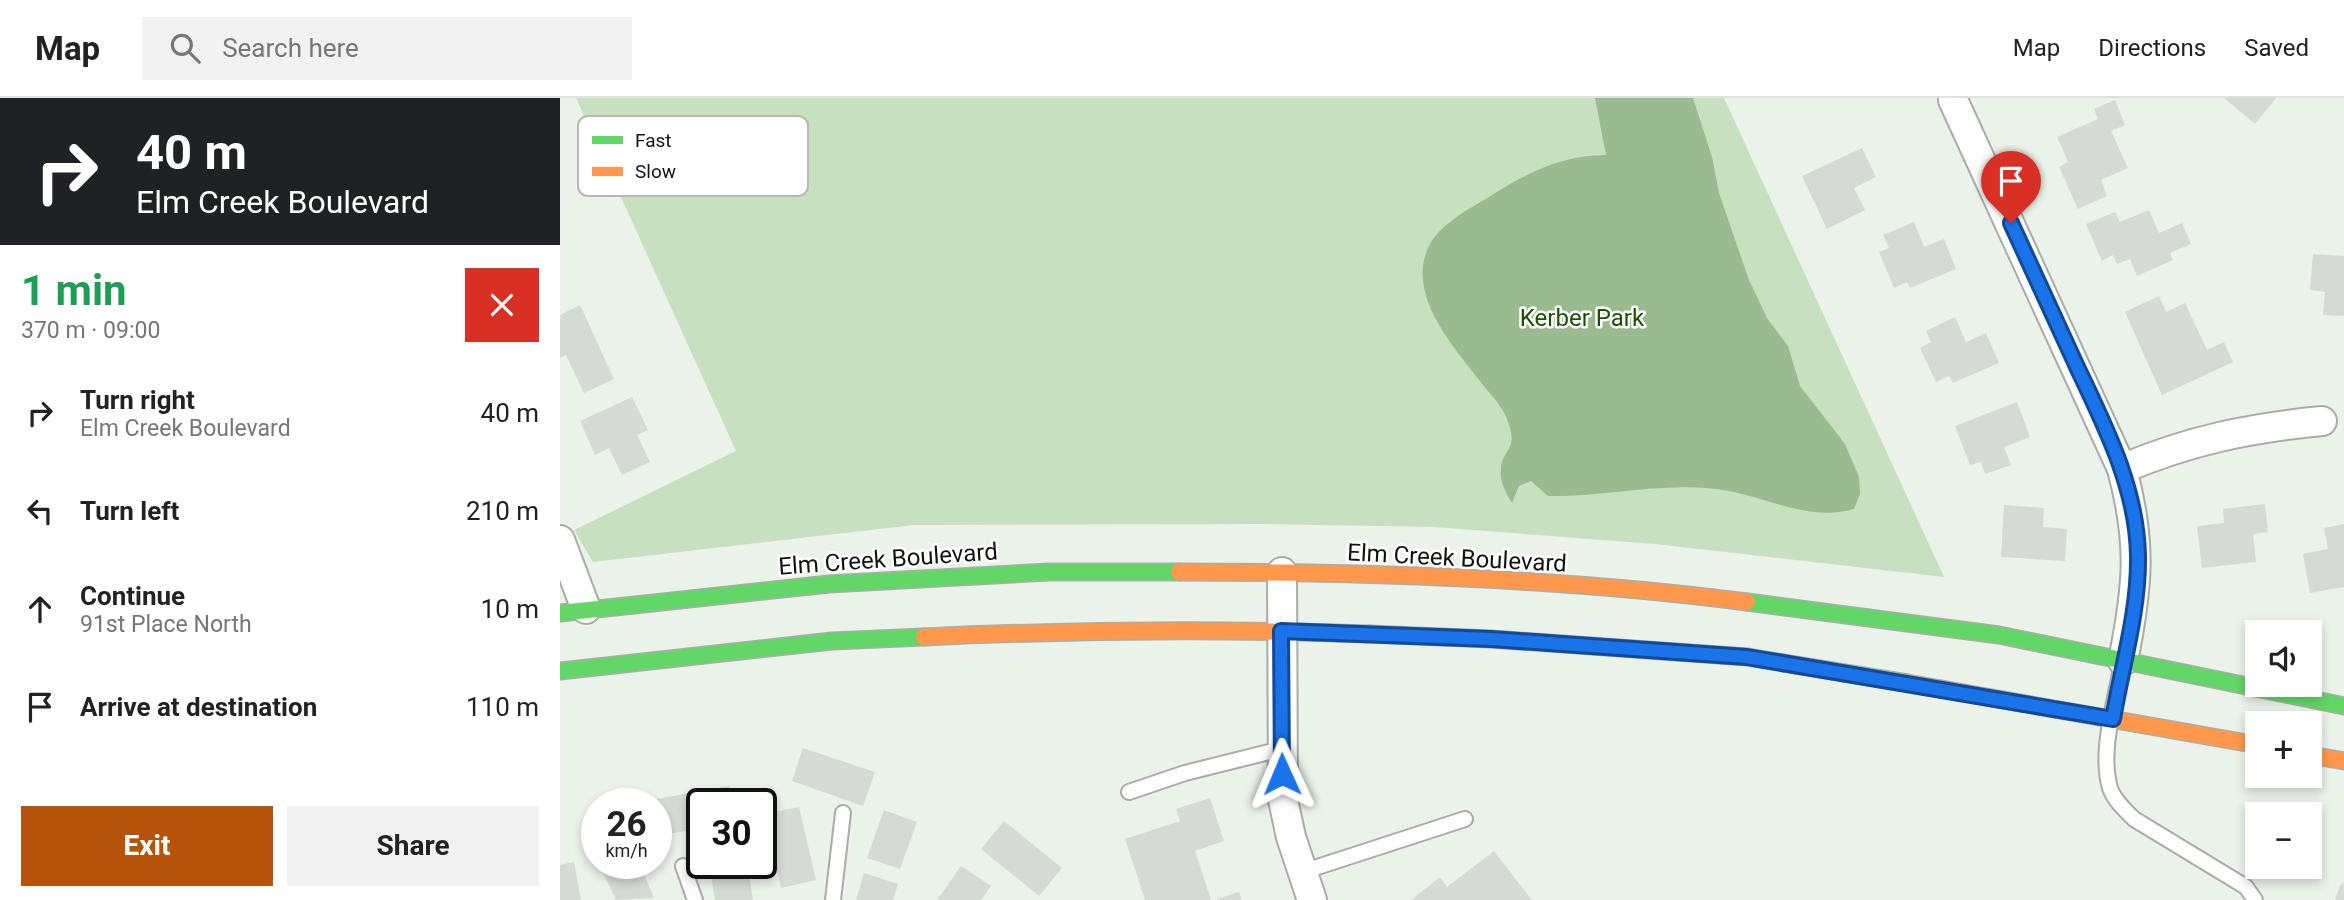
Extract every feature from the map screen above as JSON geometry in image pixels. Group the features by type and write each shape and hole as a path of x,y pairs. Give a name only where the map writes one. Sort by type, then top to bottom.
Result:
{"main road":[{"name":"Elm Creek Boulevard","path":"573,611 829,584 1049,572 1282,572 1658,591 1999,635 2344,706"},
{"path":"560,671 832,641 1036,632 1281,631 1491,639 1747,657 2245,743"},
{"path":"2322,757 2344,761"}],"street":[{"path":"1953,100 2122,469 2134,515 2138,556 2136,593 2123,662"},
{"path":"2122,469 2194,441 2254,427 2322,421"},
{"path":"560,540 573,611"},
{"path":"1282,572 1283,800 1312,900"}],"lane":[{"path":"2123,662 2108,765 2110,789 2120,806 2134,819 2246,887 2255,900"},
{"path":"1129,792 1185,773 1282,749"},
{"path":"833,900 844,813"},
{"path":"1302,872 1465,819"},
{"path":"683,866 695,900"}],"green space":[{"name":"Kerber Park","path":"576,98 1724,98 1944,577 1655,544 1434,527 1262,524 914,525 593,562 574,530 736,451 620,196 808,196 808,116 584,116"}],"shaded area":[{"path":"1595,98 1693,98 1712,157 1719,193 1749,280 1767,318 1788,346 1800,386 1845,444 1859,477 1860,494 1854,509 1824,513 1734,492 1688,487 1548,496 1531,481 1519,486 1512,503 1501,478 1503,461 1512,437 1507,419 1445,335 1428,301 1423,284 1423,266 1432,240 1461,214 1542,168 1573,159 1606,155"}],"building":[{"path":"2224,98 2276,98 2255,124"},
{"path":"2115,100 2125,125 2111,131 2128,168 2101,180 2107,196 2078,209 2059,167 2068,162 2057,137 2098,119 2094,109"},
{"path":"1862,148 1876,177 1854,188 1865,210 1827,229 1802,176"},
{"path":"2149,210 2159,233 2182,223 2191,244 2170,253 2173,260 2137,276 2130,259 2117,264 2113,255 2102,261 2086,224 2115,212 2120,222"},
{"path":"1914,222 1924,247 1944,239 1956,269 1910,288 1907,282 1894,288 1879,252 1889,248 1883,235"},
{"path":"2313,254 2344,256 2344,316 2323,315 2325,292 2310,290"},
{"path":"2159,296 2166,312 2185,303 2207,350 2224,342 2233,362 2162,395 2125,312"},
{"path":"580,305 614,379 584,393 566,355 560,358 560,315"},
{"path":"1955,317 1966,342 1986,333 1999,363 1953,383 1949,376 1936,382 1920,348 1931,342 1926,331"},
{"path":"632,397 648,430 637,435 650,462 622,475 609,448 595,455 580,421"},
{"path":"2017,402 2030,437 2004,447 2011,465 1985,474 1981,462 1970,465 1955,426"},
{"path":"2265,504 2268,532 2253,534 2256,562 2202,568 2197,526 2224,523 2223,509"},
{"path":"2004,505 2044,508 2043,527 2067,529 2065,561 2001,557"},
{"path":"2344,524 2344,587 2310,593 2303,554 2328,549 2324,528"},
{"path":"803,748 875,772 863,806 792,781"},
{"path":"686,794 686,831 672,833 672,796"},
{"path":"1210,798 1224,841 1195,851 1211,900 1145,900 1125,839 1180,821 1176,809"},
{"path":"799,807 816,880 781,888 777,871 777,811"},
{"path":"884,810 917,822 900,869 867,858"},
{"path":"1004,821 1062,868 1039,896 981,849"},
{"path":"1494,851 1532,900 1411,900 1440,877 1447,887"},
{"path":"574,862 581,900 560,900 560,865"},
{"path":"961,866 991,886 981,900 937,900"},
{"path":"864,873 898,884 893,900 856,900"},
{"path":"606,879 646,879 654,898 616,900"},
{"path":"712,879 750,879 753,900 715,900"},
{"path":"2344,883 2344,900 2335,900 2340,885"},
{"path":"1239,892 1242,900 1217,900 1217,899"}],"traffic: fast":[{"path":"560,613 829,584 1049,572 1179,572"},
{"path":"1747,602 1999,635 2344,706"},
{"path":"1369,634 1491,639 1747,657 1907,683"},
{"path":"560,671 832,641 924,637"}],"traffic: slow":[{"path":"1179,572 1464,578 1606,587 1747,602"},
{"path":"924,637 1146,631 1369,634"},
{"path":"1907,683 2245,743"},
{"path":"2322,757 2344,761"}],"route":[{"path":"1282,774 1281,631 1491,639 1747,657 2113,719 2136,593 2138,556 2134,515 2122,469 2103,421 2011,223"}]}
